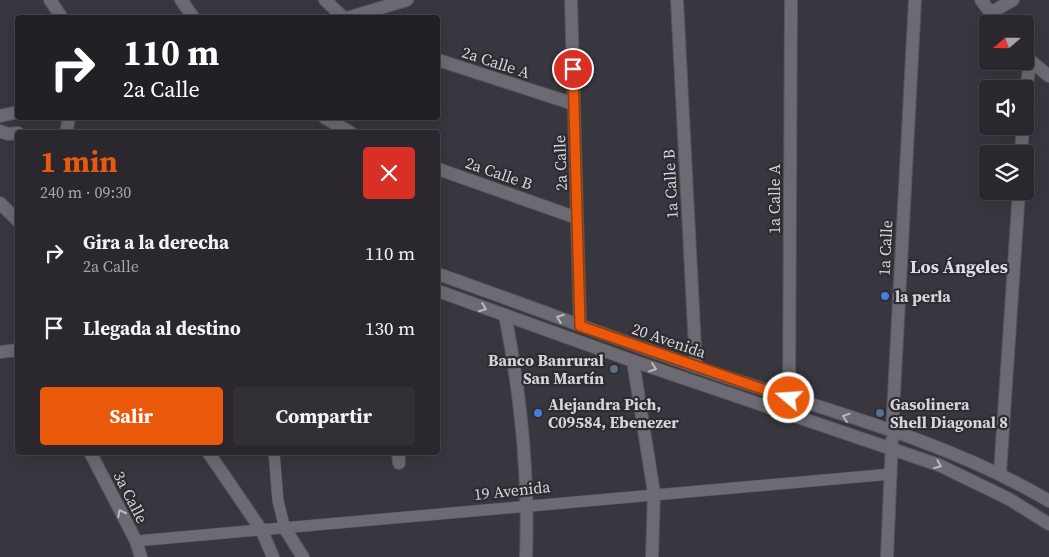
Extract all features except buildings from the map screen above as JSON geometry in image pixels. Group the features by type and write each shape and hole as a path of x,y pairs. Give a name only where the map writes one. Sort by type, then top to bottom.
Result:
{"street":[{"path":"50,0 60,15"},
{"path":"181,0 192,15"},
{"path":"325,0 342,15"},
{"path":"355,15 407,0"},
{"name":"2a Calle","path":"571,0 580,326"},
{"name":"1a Calle B","path":"677,0 696,367"},
{"name":"1a Calle A","path":"789,398 791,0"},
{"name":"1a Calle","path":"887,557 915,0"},
{"path":"981,0 990,14 1013,0"},
{"name":"2a Calle A","path":"440,61 574,104"},
{"path":"1034,63 1049,76"},
{"path":"0,116 15,113"},
{"path":"329,120 346,130"},
{"name":"2a Calle B","path":"440,170 578,218"},
{"path":"1000,473 1017,200"},
{"path":"0,203 15,218"},
{"name":"20 Avenida","path":"440,275 696,367 918,440 1000,473 1049,501"},
{"name":"20 Avenida","path":"440,292 633,361 939,465 1009,499 1049,524"},
{"path":"505,315 518,397 528,505 526,557"},
{"path":"0,352 15,350"},
{"path":"633,361 654,493 652,557"},
{"name":"3a Calle","path":"92,455 136,541 141,557"},
{"path":"210,455 262,531 273,557"},
{"path":"274,455 278,501 285,529 303,557"},
{"name":"19 Avenida","path":"136,541 285,529 654,493 891,474"}],"place":[{"name":"la perla","path":"885,296"},
{"name":"Banco Banrural San Martín","path":"614,369"},
{"name":"Alejandra Pich, C09584, Ebenezer","path":"538,413"},
{"name":"Gasolinera Shell Diagonal 8","path":"880,413"}],"district":[{"name":"Los Ángeles","path":"959,267"}],"route":[{"path":"573,69 580,326 789,398"}]}
